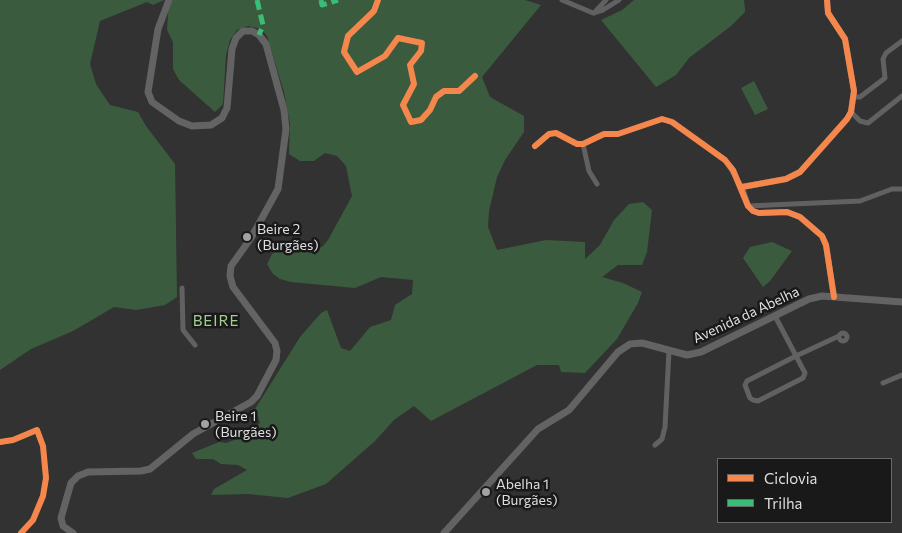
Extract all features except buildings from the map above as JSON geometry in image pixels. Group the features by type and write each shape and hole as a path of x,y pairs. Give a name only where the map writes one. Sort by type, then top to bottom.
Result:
{"main road":[{"path":"73,533 63,526 61,518 71,483 78,476 88,472 141,472 150,469 193,434 251,402 257,396 276,360 277,351 275,343 233,287 230,276 231,266 250,238 278,189 286,129 284,110 266,44 259,35 252,31 243,31 236,38 232,49 227,108 222,118 211,125 192,126 179,121 152,102 148,92 158,28 169,1"},
{"name":"Avenida da Abelha","path":"444,533 538,429 570,410 618,352 630,344 642,343 687,355 701,352 809,299 834,297 902,302"}],"street":[{"path":"562,0 593,13 603,10 619,0"},
{"path":"593,13 606,0"},
{"path":"742,187 786,179 800,172 851,112 854,97 845,39 828,13 827,0"},
{"path":"854,97 860,97 885,78 883,59 886,53 902,41"},
{"path":"851,112 860,121 868,123 902,96"},
{"path":"535,146 549,134 556,133 577,144 583,144 604,134 618,134 662,120 672,122 725,160 742,187 748,206 759,213 787,212 800,217 822,236 826,245 834,297"},
{"path":"583,144 589,171 597,184"},
{"path":"748,206 860,201 892,189 902,189"},
{"path":"182,288 183,330 196,345"},
{"path":"775,316 796,356 805,373 803,378 758,400 750,398 745,385 746,381 796,356 839,336"},
{"path":"655,446 662,439 665,427 669,350"},
{"path":"883,383 902,376"},
{"path":"0,442 13,440 37,430 43,446 46,478 43,496 33,520 21,533"}],"green space":[{"path":"0,0 164,0 153,5 147,2 100,21 90,64 96,84 110,105 138,112 146,126 175,164 177,297 165,305 136,310 114,307 73,331 31,349 0,370"},
{"path":"169,0 525,0 541,5 482,77 490,97 524,116 524,132 505,160 497,177 489,211 488,227 497,250 546,240 585,242 585,259 600,245 614,220 629,204 643,202 652,210 647,252 642,265 618,265 602,277 623,283 642,292 638,303 617,339 585,373 561,372 559,365 537,365 431,421 414,406 394,420 375,441 326,484 288,498 248,494 211,495 214,489 247,470 238,465 221,464 213,459 196,459 192,453 219,442 226,443 243,437 260,423 255,409 300,337 321,313 327,310 341,348 350,351 370,327 391,320 395,305 412,294 413,280 381,277 355,288 291,282 280,279 273,274 267,264 272,254 281,246 317,249 328,240 352,196 346,166 337,156 325,153 314,161 300,161 289,154 290,124 284,92 267,36 261,29 248,26 237,30 230,40 226,55 223,104 215,112 179,80 173,69 173,42 167,30"},
{"path":"634,0 744,0 745,12 731,26 689,58 676,75 656,87 601,20 622,10"},
{"path":"754,81 768,109 755,115 741,88"},
{"path":"772,242 792,251 770,281 763,287 743,258 750,247"}],"marked path":[{"path":"257,0 263,25 259,35"},
{"path":"321,0 322,5 338,0"}],"cycle path":[{"path":"378,0 374,11 348,36 344,52 357,72 385,56 398,38 422,43 421,51 410,65 414,84 403,105 411,122 421,120 430,110 436,97 444,91 459,91 475,76"},
{"path":"742,187 786,179 800,172 851,112 854,91 845,39 828,13 827,0"},
{"path":"535,146 549,134 556,133 577,144 583,144 604,134 618,134 662,119 672,122 725,160 733,170 748,206 753,211 759,213 787,212 800,217 822,236 826,245 834,297"},
{"path":"0,442 13,440 37,430 43,446 46,478 43,496 33,520 21,533"}],"place":[{"name":"Beire 2 (Burgães)","path":"247,237"},
{"name":"Beire 1 (Burgães)","path":"205,424"},
{"name":"Abelha 1 (Burgães)","path":"486,492"}],"district":[{"name":"BEIRE","path":"216,321"}]}
